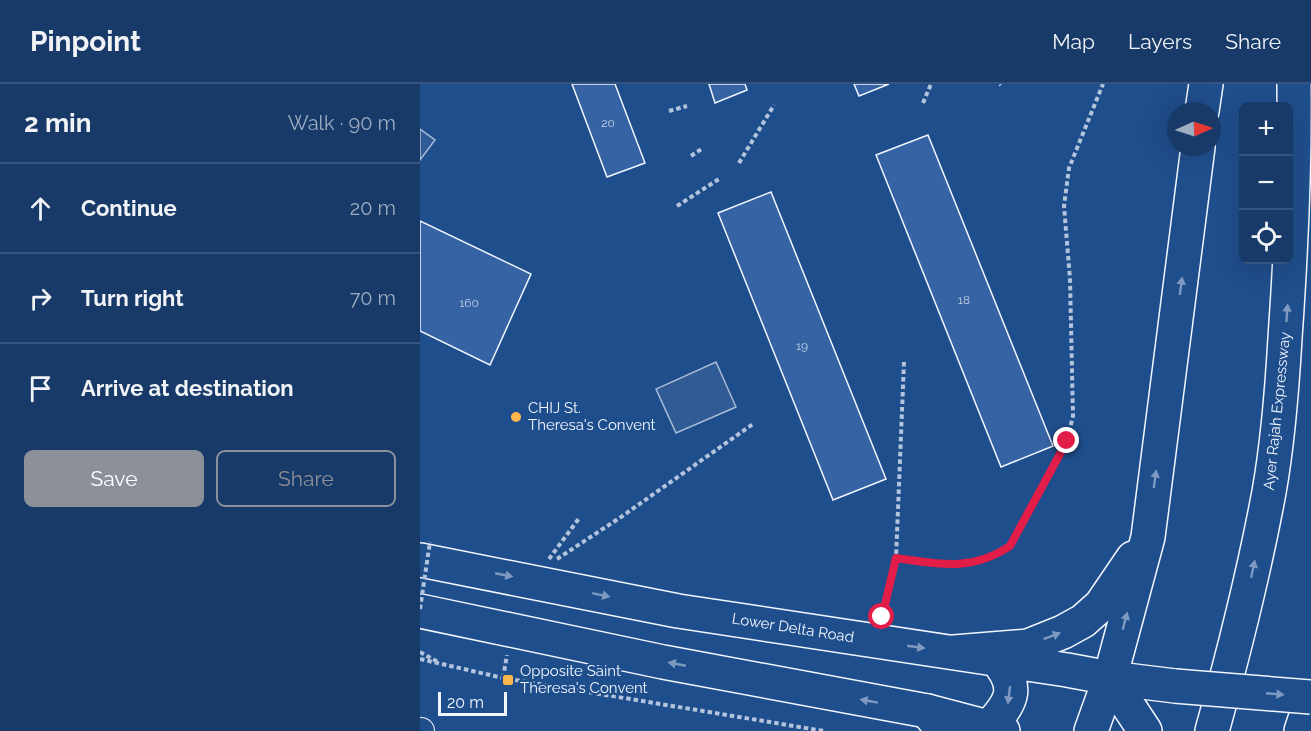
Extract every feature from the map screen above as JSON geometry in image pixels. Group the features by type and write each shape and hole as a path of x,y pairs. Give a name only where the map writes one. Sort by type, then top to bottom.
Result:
{"main road":[{"path":"1203,102 1206,84"},
{"name":"Ayer Rajah Expressway","path":"1212,731 1241,626 1269,491 1280,409 1294,183 1294,84"},
{"path":"1090,731 1110,678 1148,537 1197,156"},
{"path":"954,652 1028,646 1083,621 1101,604 1148,537"},
{"name":"Lower Delta Road","path":"425,551 678,611 1110,678 1311,699"},
{"path":"420,610 935,721 996,729 1007,708 1011,690 1008,674 997,660"},
{"path":"1110,678 1145,731"},
{"path":"1301,731 1311,699"}],"path":[{"path":"923,104 930,84"},
{"path":"896,558 945,565 976,562 994,556 1010,546 1067,441 1073,416 1073,356 1064,206 1069,168 1103,84"},
{"path":"739,163 774,105"},
{"path":"669,111 687,106"},
{"path":"691,156 704,148"},
{"path":"677,206 719,179"},
{"path":"882,617 896,558 904,362"},
{"path":"580,517 549,561 621,517 753,424"},
{"path":"420,610 425,551"},
{"path":"420,652 441,664"},
{"path":"420,659 502,678 824,731"}],"shaded area":[{"path":"420,129 435,140 420,160"},
{"path":"716,362 736,407 676,433 656,389"}],"building":[{"path":"572,84 615,84 645,163 607,177"},
{"path":"709,84 745,84 747,90 715,103"},
{"path":"854,84 889,84 859,96"},
{"path":"928,135 1053,446 1001,467 876,155"},
{"path":"771,192 886,479 833,500 718,213"},
{"path":"420,221 531,274 490,365 420,331"},
{"path":"420,221 531,274 490,365 420,331"}],"place":[{"name":"CHIJ St. Theresa's Convent","path":"516,417"},
{"name":"Opposite Saint Theresa's Convent","path":"508,680"}],"route":[{"path":"882,617 896,558 945,565 976,562 994,556 1010,546 1067,441"}]}
